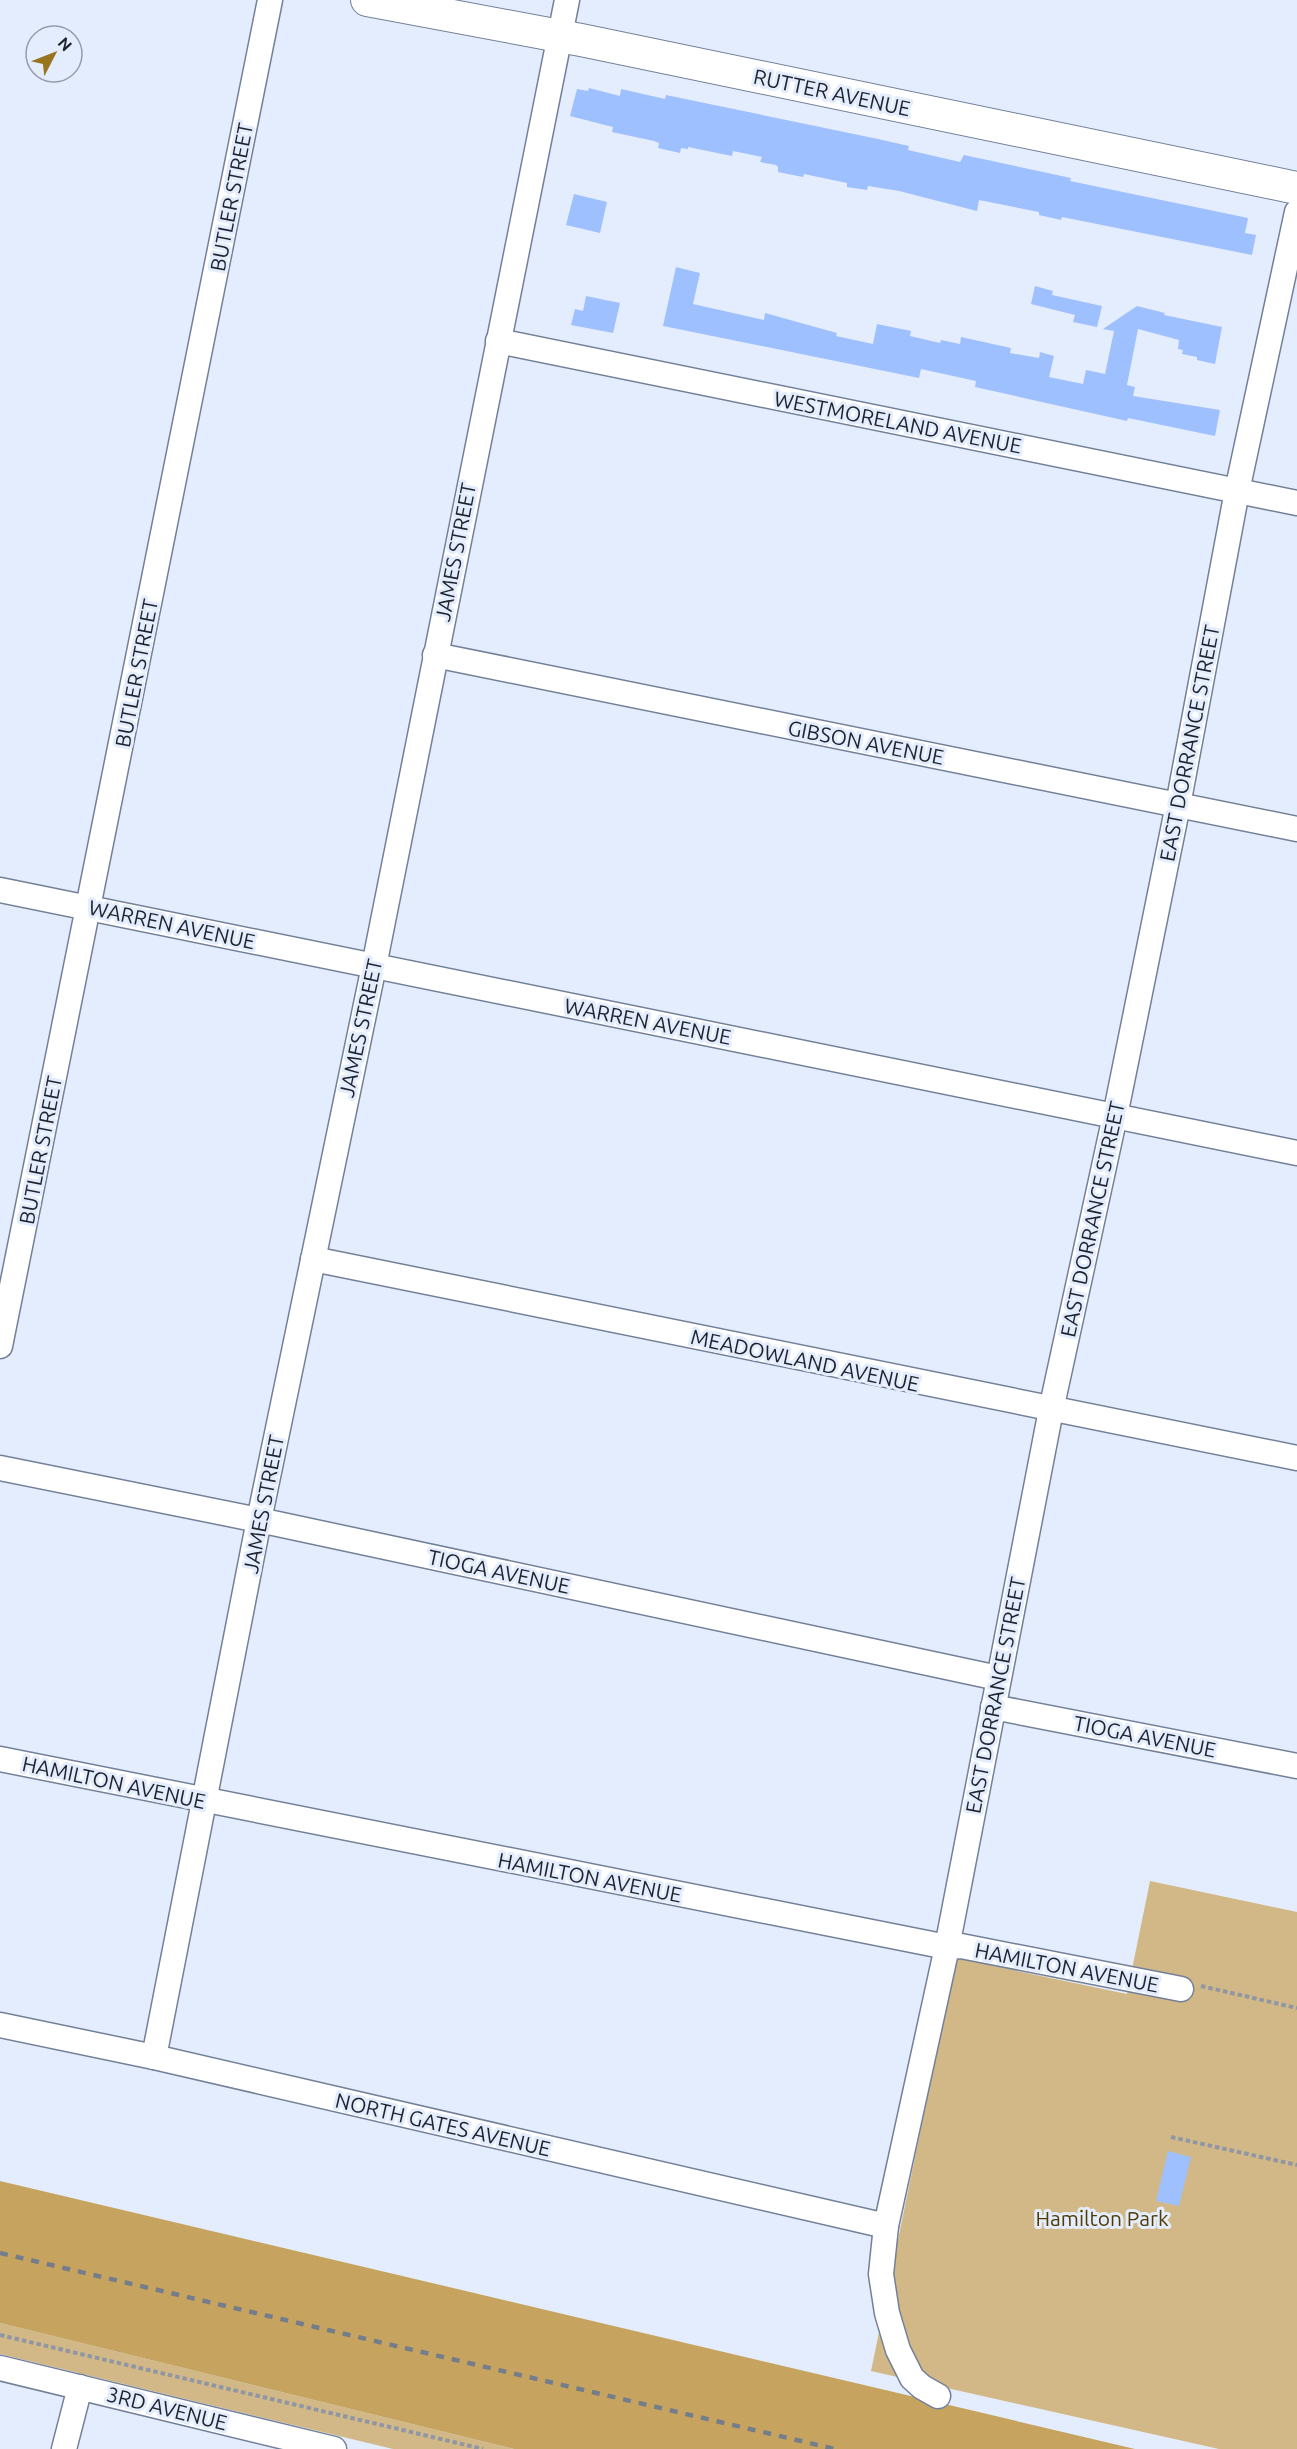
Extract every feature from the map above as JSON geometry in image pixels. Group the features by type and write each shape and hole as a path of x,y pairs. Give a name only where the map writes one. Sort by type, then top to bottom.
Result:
{"main road":[{"name":"RUTTER AVENUE","path":"367,0 559,36 1297,188"}],"street":[{"name":"BUTLER STREET","path":"0,1346 270,0"},
{"name":"JAMES STREET","path":"154,2056 259,1520 374,966 567,0"},
{"name":"EAST DORRANCE STREET","path":"938,2396 912,2378 898,2350 887,2313 881,2274 886,2226 947,1947 1051,1410 1115,1116 1178,805 1237,491 1297,212"},
{"name":"WESTMORELAND AVENUE","path":"498,341 1297,503"},
{"name":"GIBSON AVENUE","path":"435,655 1297,829"},
{"name":"WARREN AVENUE","path":"0,890 89,906 1297,1153"},
{"name":"MEADOWLAND AVENUE","path":"313,1259 1297,1458"},
{"name":"TIOGA AVENUE","path":"0,1468 259,1520 998,1677"},
{"name":"TIOGA AVENUE","path":"993,1707 1297,1766"},
{"name":"HAMILTON AVENUE","path":"0,1759 947,1947 962,1946 1181,1989"},
{"name":"NORTH GATES AVENUE","path":"0,2025 154,2056 886,2226"},
{"name":"3RD AVENUE","path":"0,2368 334,2449"},
{"path":"64,2449 80,2387"}],"path":[{"path":"1220,1990 1297,2008"},
{"path":"1171,2137 1297,2165"},
{"path":"0,2335 483,2449"}],"green space":[{"name":"Hamilton Park","path":"1150,1881 1297,1912 1297,2449 1219,2449 871,2371 956,1958 1127,1994"},
{"path":"0,2323 514,2449 393,2449 0,2354"}],"shaded area":[{"path":"0,2181 1135,2449 514,2449 0,2323"}],"building":[{"path":"589,88 620,96 621,89 665,99 666,95 909,146 908,150 960,162 964,155 1071,178 1070,181 1248,218 1245,233 1256,235 1252,255 1062,217 1061,220 1039,215 1039,212 979,200 977,211 899,191 868,186 867,190 847,187 847,183 804,174 803,177 778,172 776,165 760,162 762,157 733,151 732,156 688,147 688,149 681,148 680,153 658,148 659,143 654,141 612,132 613,127 570,116 577,89 588,91"},
{"path":"574,194 607,202 600,233 566,225"},
{"path":"676,267 700,273 693,304 764,320 765,313 837,333 836,336 873,344 877,324 911,331 910,336 940,343 941,340 960,344 961,337 1011,348 1010,353 1039,358 1040,352 1054,356 1049,377 1083,384 1086,370 1105,374 1114,331 1103,329 1137,306 1165,313 1164,315 1222,327 1215,364 1182,354 1183,350 1178,349 1179,340 1138,329 1127,385 1135,387 1133,396 1220,410 1215,436 1128,418 1127,421 975,387 976,381 921,369 919,378 663,326"},
{"path":"1035,286 1053,291 1052,295 1102,306 1097,327 1073,322 1075,315 1031,304"},
{"path":"586,296 620,303 613,333 571,325 575,309 583,311"},
{"path":"1168,2151 1191,2157 1179,2206 1156,2201"}],"railway":[{"path":"0,2253 835,2449"}]}
